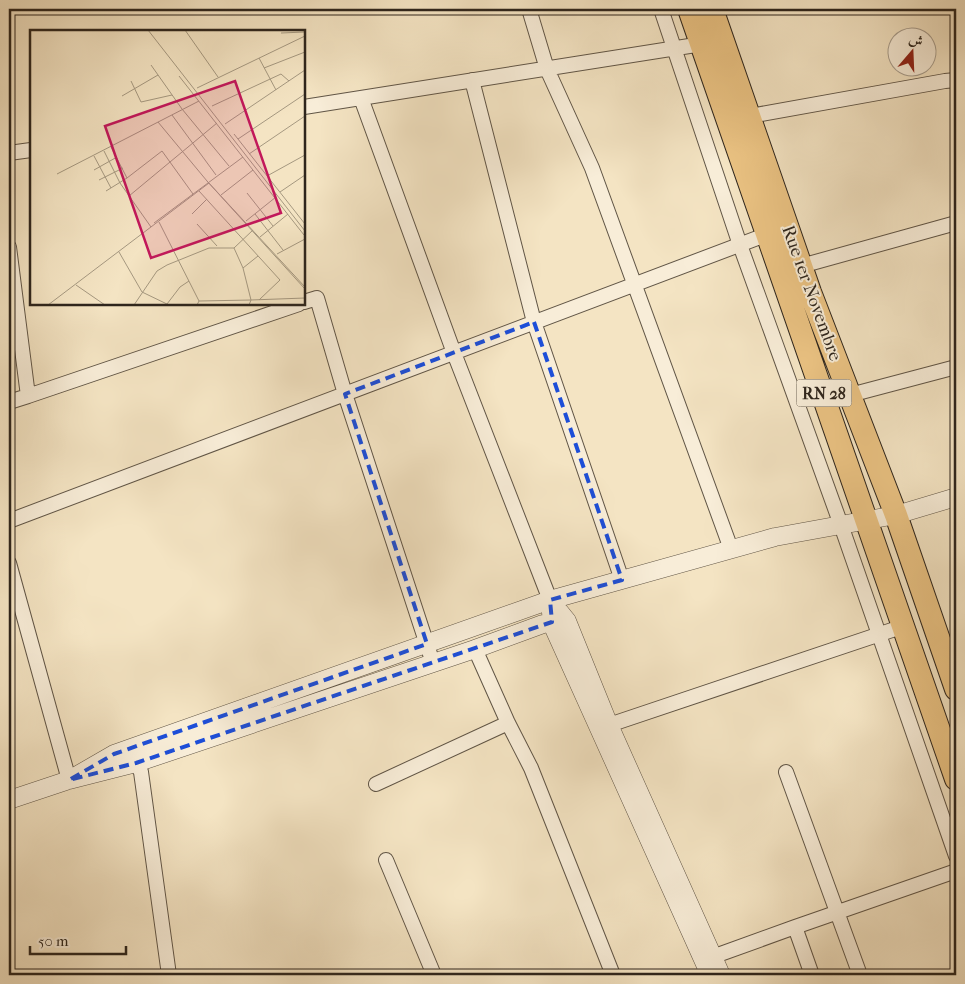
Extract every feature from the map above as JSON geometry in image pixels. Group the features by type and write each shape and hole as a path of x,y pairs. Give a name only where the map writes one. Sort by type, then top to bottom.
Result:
{"main road":[{"name":"RN 28","path":"689,9 956,778"},
{"name":"Rue 1er Novembre","path":"712,9 801,266 896,515 956,689"}],"street":[{"path":"529,9 547,69 592,168 731,549"},
{"path":"661,9 740,245 841,525 956,856"},
{"path":"305,107 702,44"},
{"path":"472,80 534,322 622,580"},
{"path":"750,116 956,80"},
{"path":"361,98 454,353 558,621 710,975"},
{"path":"9,153 30,150"},
{"path":"801,266 956,223"},
{"path":"9,521 768,234"},
{"path":"9,247 14,322 28,396"},
{"path":"305,302 317,298 345,394 433,663"},
{"path":"9,402 296,305"},
{"path":"850,395 956,367"},
{"path":"68,780 114,754 550,600 775,536 896,515 956,497"},
{"path":"9,563 68,780"},
{"path":"9,800 68,780 136,763 475,649 543,624 558,621"},
{"path":"558,621 609,725 721,975"},
{"path":"609,725 904,626"},
{"path":"475,649 508,723 531,768 613,975"},
{"path":"376,784 508,723"},
{"path":"136,763 141,772 169,975"},
{"path":"786,772 860,975"},
{"path":"386,860 434,975"},
{"path":"712,957 956,871"},
{"path":"795,927 812,975"}],"highlighted area":[{"path":"534,322 622,580 550,600 552,622 136,763 69,780 114,754 427,644 345,394"}]}
